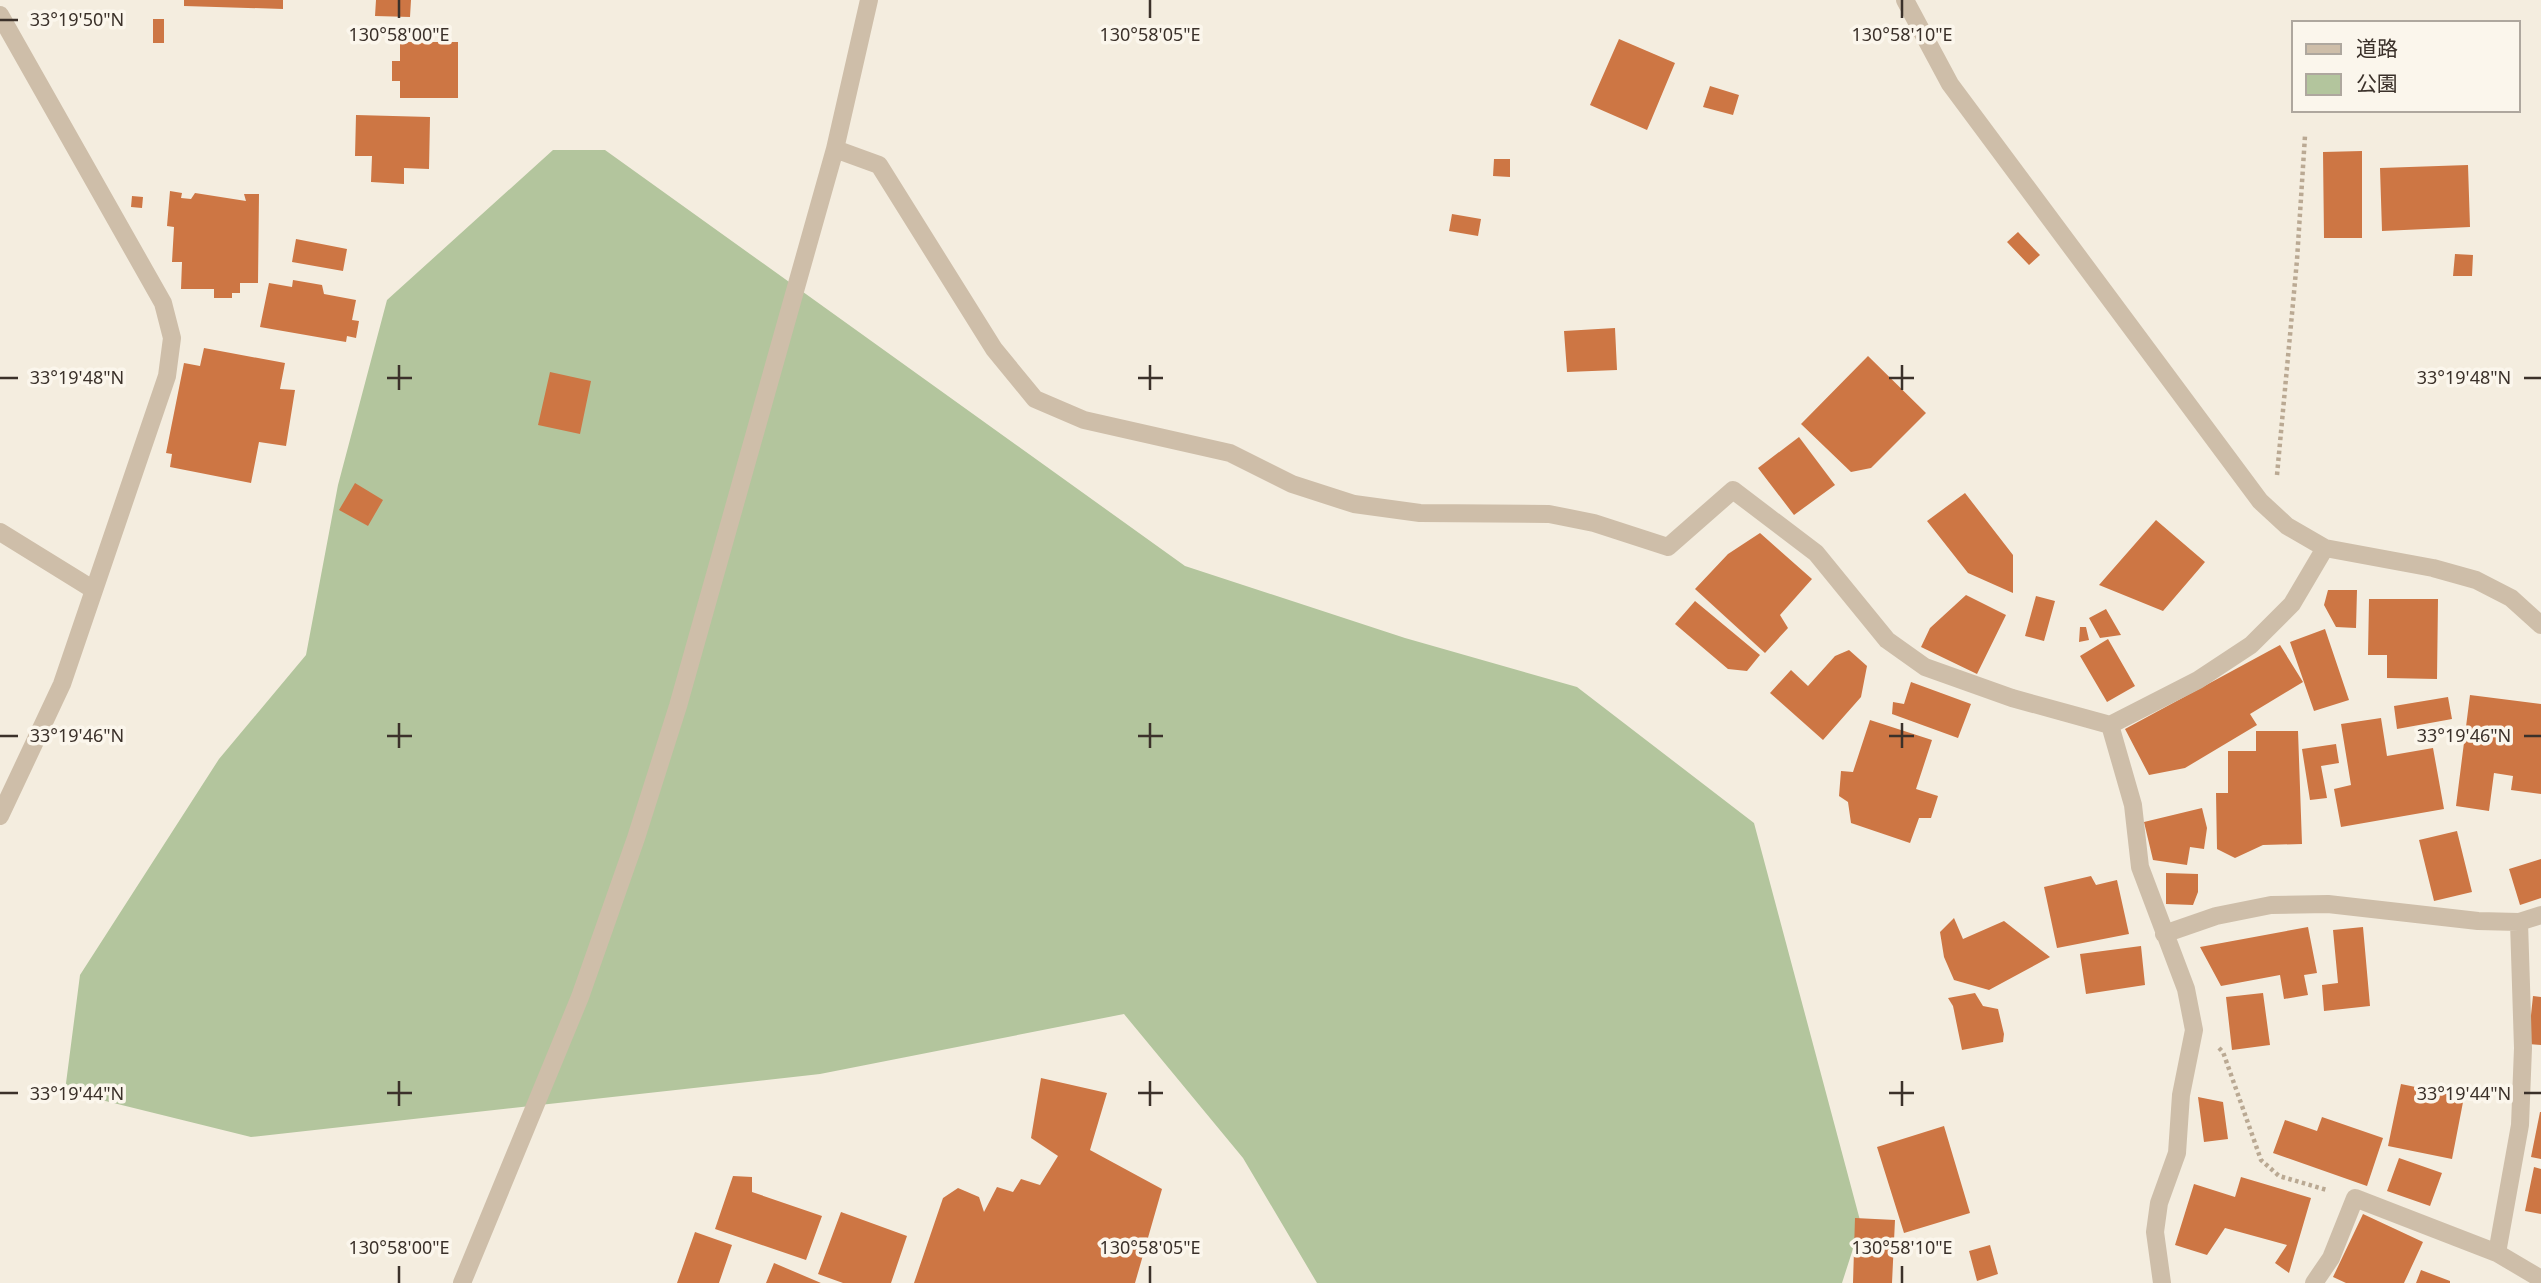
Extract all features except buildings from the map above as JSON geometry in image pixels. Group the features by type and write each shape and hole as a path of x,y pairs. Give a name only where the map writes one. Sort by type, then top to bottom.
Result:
{"street":[{"path":"462,1283 580,997 636,838 719,568 835,149 869,0"},
{"path":"1905,0 1950,84 2259,501 2287,526 2326,548 2433,568 2476,580 2511,598 2541,625"},
{"path":"0,15 163,303 172,338 167,376 62,684 0,816"},
{"path":"835,149 879,165 994,349 1035,400 1084,420 1230,453 1292,484 1354,504 1420,513 1549,514 1594,523 1668,547 1733,490 1816,554 1887,640 1925,667 2012,698 2110,726 2198,680 2251,645 2292,604 2326,548"},
{"path":"0,533 94,590"},
{"path":"2110,726 2133,805 2140,867 2186,989 2193,1030 2181,1095 2177,1153 2160,1203 2155,1232 2162,1283"},
{"path":"2164,934 2216,916 2271,905 2328,904 2478,921 2519,922 2541,915"},
{"path":"2497,1252 2520,1125 2523,1048 2519,922"},
{"path":"2314,1283 2331,1258 2355,1198 2497,1252 2541,1279"}],"path":[{"path":"2274,514 2297,260 2305,136"},
{"path":"2193,1030 2211,1039 2223,1052 2261,1160 2279,1176 2355,1198"}],"green space":[{"path":"553,150 605,150 1185,566 1405,638 1577,687 1754,823 1861,1224 1842,1283 1317,1283 1243,1158 1124,1014 820,1074 251,1137 65,1091 80,975 219,759 306,655 338,485 387,300"}]}
